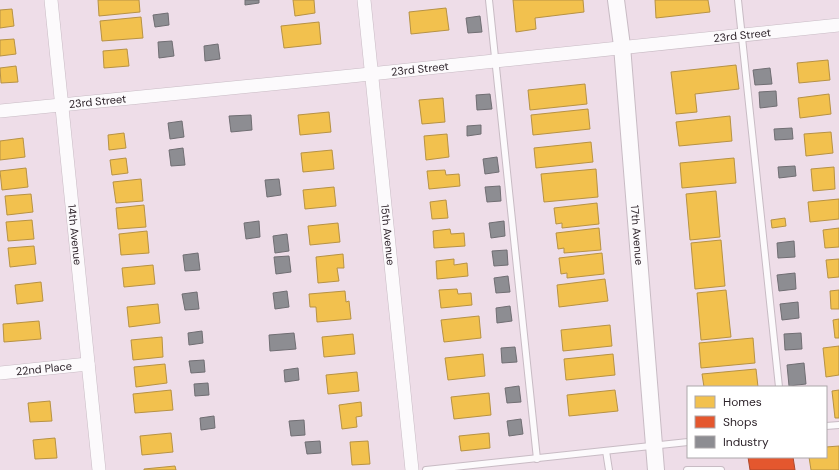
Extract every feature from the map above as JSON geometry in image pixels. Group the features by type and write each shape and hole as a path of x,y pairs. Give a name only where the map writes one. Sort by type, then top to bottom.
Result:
{"street":[{"name":"14th Avenue","path":"51,0 98,470"},
{"name":"15th Avenue","path":"364,0 412,470"},
{"name":"17th Avenue","path":"616,0 622,46 656,470"},
{"name":"23rd Street","path":"0,111 372,74 622,46 839,24"},
{"name":"22nd Place","path":"0,373 88,364"}],"lane":[{"path":"489,0 537,459"},
{"path":"738,0 779,386"},
{"path":"827,426 839,425"},
{"path":"426,470 687,442"},
{"path":"606,451 608,470"},
{"path":"687,470 721,470"}],"building: Homes":[{"path":"98,0 139,0 140,12 99,16"},
{"path":"293,0 314,0 315,13 295,16"},
{"path":"513,0 583,0 584,12 535,18 536,29 516,32"},
{"path":"655,0 708,0 710,12 656,18"},
{"path":"446,8 449,30 411,34 409,12"},
{"path":"12,9 14,26 0,28 0,10"},
{"path":"141,17 143,38 102,41 100,21"},
{"path":"319,22 321,44 284,48 281,26"},
{"path":"14,39 16,54 0,56 0,40"},
{"path":"127,49 129,66 104,68 103,51"},
{"path":"828,60 830,80 799,83 797,63"},
{"path":"736,65 739,89 695,94 697,112 676,114 671,72"},
{"path":"16,66 18,82 1,83 0,68"},
{"path":"585,84 587,104 530,110 528,90"},
{"path":"829,94 831,114 800,118 798,98"},
{"path":"443,98 445,122 422,124 419,100"},
{"path":"588,109 590,129 533,135 531,115"},
{"path":"329,112 331,132 300,135 298,115"},
{"path":"730,116 732,141 679,146 676,122"},
{"path":"831,132 833,153 806,156 804,134"},
{"path":"124,133 126,148 109,150 108,135"},
{"path":"447,134 449,157 426,160 424,136"},
{"path":"23,138 25,157 0,160 0,141"},
{"path":"591,142 593,162 536,168 534,148"},
{"path":"332,150 334,169 303,172 301,153"},
{"path":"126,158 128,173 112,175 110,160"},
{"path":"734,158 736,183 682,188 680,163"},
{"path":"834,167 835,189 813,191 811,169"},
{"path":"26,168 28,187 2,190 0,171"},
{"path":"596,169 598,197 544,202 541,174"},
{"path":"445,170 446,175 459,174 460,186 429,189 427,171"},
{"path":"141,179 143,201 116,203 113,182"},
{"path":"334,187 336,206 305,209 303,190"},
{"path":"716,191 720,237 690,240 686,194"},
{"path":"31,194 33,212 7,215 5,196"},
{"path":"839,199 839,219 810,222 808,202"},
{"path":"446,200 448,218 432,219 430,202"},
{"path":"597,203 599,224 562,228 562,223 556,224 554,208"},
{"path":"144,205 146,227 118,229 116,208"},
{"path":"785,218 786,226 772,228 771,220"},
{"path":"32,220 34,239 8,241 6,222"},
{"path":"338,223 340,242 310,245 308,226"},
{"path":"599,228 601,250 564,253 564,248 558,249 556,233"},
{"path":"839,228 839,247 825,248 823,230"},
{"path":"450,229 451,234 464,233 465,246 434,248 433,231"},
{"path":"147,231 149,253 121,255 119,234"},
{"path":"721,240 725,286 695,289 691,243"},
{"path":"34,246 36,264 10,267 8,248"},
{"path":"602,253 604,274 567,278 567,273 561,274 559,258"},
{"path":"343,254 344,268 337,268 339,281 318,283 316,257"},
{"path":"454,259 454,265 467,263 468,276 437,279 436,261"},
{"path":"839,259 839,277 828,278 826,260"},
{"path":"153,265 155,284 124,287 122,268"},
{"path":"605,279 608,301 559,307 557,285"},
{"path":"41,282 43,301 17,304 15,285"},
{"path":"457,289 458,294 471,293 472,305 441,308 439,290"},
{"path":"726,290 731,337 701,340 697,293"},
{"path":"839,290 839,309 831,309 830,291"},
{"path":"345,291 346,302 349,301 351,319 317,322 316,307 310,307 309,294"},
{"path":"158,304 160,323 129,327 127,307"},
{"path":"479,316 481,338 444,342 441,320"},
{"path":"839,319 839,338 835,338 833,320"},
{"path":"39,321 41,339 4,342 3,324"},
{"path":"610,325 612,346 563,351 561,330"},
{"path":"353,334 355,354 324,357 322,337"},
{"path":"162,337 163,357 133,360 131,340"},
{"path":"753,338 755,363 701,368 699,343"},
{"path":"839,346 839,375 826,377 823,348"},
{"path":"483,354 485,376 448,380 445,358"},
{"path":"613,354 615,375 566,380 564,359"},
{"path":"165,364 167,383 136,387 134,367"},
{"path":"756,369 758,386 704,386 702,374"},
{"path":"357,372 359,391 328,394 326,375"},
{"path":"171,390 173,410 135,413 133,394"},
{"path":"615,390 618,411 569,416 567,395"},
{"path":"839,390 839,418 835,418 832,391"},
{"path":"489,393 491,415 454,419 451,397"},
{"path":"50,401 52,421 30,422 28,403"},
{"path":"361,402 362,416 356,417 357,427 342,429 339,405"},
{"path":"171,433 173,452 142,455 140,436"},
{"path":"489,433 490,448 461,451 459,436"},
{"path":"55,438 57,458 35,459 33,440"},
{"path":"368,441 370,464 352,465 350,442"},
{"path":"839,446 839,470 811,470 809,458 827,458 827,447"},
{"path":"175,466 176,470 144,470 144,469"}],"building: Shops":[{"path":"748,458 793,458 795,470 750,470"}],"building: Industry":[{"path":"245,0 259,0 259,3 245,5"},
{"path":"168,13 169,25 155,27 153,15"},
{"path":"480,16 482,32 468,33 466,18"},
{"path":"172,41 174,56 159,58 158,42"},
{"path":"218,44 220,59 205,61 204,46"},
{"path":"770,68 772,84 755,85 753,70"},
{"path":"776,91 777,106 760,108 759,92"},
{"path":"490,94 492,109 477,110 476,95"},
{"path":"251,115 252,130 231,132 229,116"},
{"path":"182,121 184,137 170,139 168,123"},
{"path":"481,125 481,134 467,136 467,126"},
{"path":"792,128 793,139 775,140 774,129"},
{"path":"183,148 185,165 171,166 169,150"},
{"path":"497,157 499,172 485,174 483,159"},
{"path":"795,166 796,176 779,178 778,167"},
{"path":"279,179 281,195 267,197 265,180"},
{"path":"500,186 501,201 487,202 485,187"},
{"path":"259,221 260,237 246,239 244,223"},
{"path":"504,221 505,236 491,238 489,223"},
{"path":"287,234 289,251 275,253 273,236"},
{"path":"794,241 795,257 778,258 777,243"},
{"path":"507,250 508,265 494,266 492,251"},
{"path":"198,253 200,270 185,271 183,255"},
{"path":"289,256 291,272 276,274 274,257"},
{"path":"795,273 796,289 779,291 777,275"},
{"path":"508,276 510,292 496,293 494,278"},
{"path":"287,291 289,307 275,309 273,293"},
{"path":"197,292 199,309 185,310 182,294"},
{"path":"798,302 799,318 782,320 780,304"},
{"path":"510,306 512,321 497,323 496,308"},
{"path":"202,331 203,343 189,345 188,333"},
{"path":"294,333 296,349 270,351 269,335"},
{"path":"801,333 802,349 785,350 784,334"},
{"path":"515,347 517,362 502,363 501,348"},
{"path":"204,360 205,372 191,373 189,361"},
{"path":"804,363 806,384 789,386 787,365"},
{"path":"298,368 299,380 285,382 284,370"},
{"path":"208,383 209,395 195,396 194,384"},
{"path":"519,386 521,402 507,403 505,388"},
{"path":"214,416 215,428 201,430 200,418"},
{"path":"521,419 523,434 509,436 507,421"},
{"path":"304,420 305,435 291,436 289,421"},
{"path":"320,441 321,453 307,454 305,442"}]}
